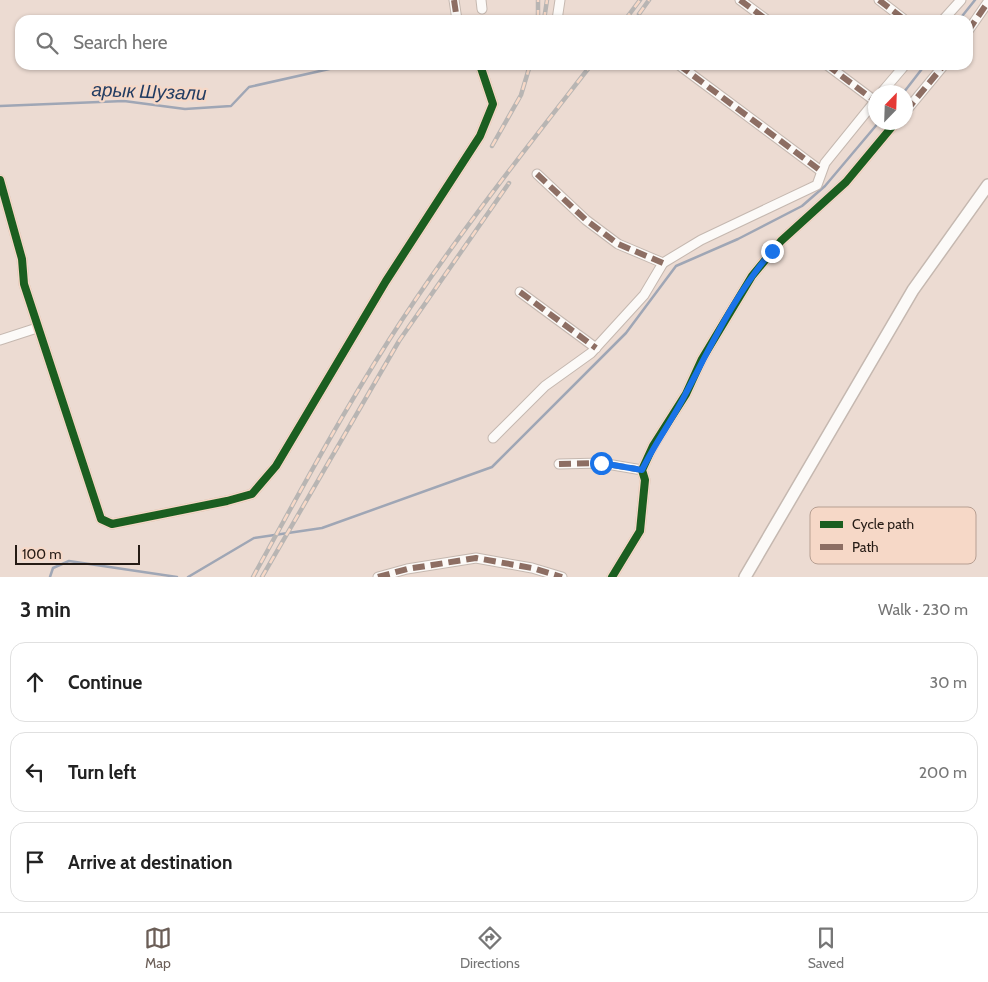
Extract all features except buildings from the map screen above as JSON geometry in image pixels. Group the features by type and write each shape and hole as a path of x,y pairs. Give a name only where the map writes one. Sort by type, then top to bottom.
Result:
{"main road":[{"path":"745,577 913,290 988,185"}],"street":[{"path":"454,0 456,15"},
{"path":"558,15 560,0"},
{"path":"740,0 760,15"},
{"path":"879,0 898,15"},
{"path":"948,15 961,0"},
{"path":"973,24 988,2"},
{"path":"0,180 22,258 24,284 37,328 101,519 112,524 227,502 252,494 276,466 386,281 480,136 492,104 482,70"},
{"path":"686,70 821,171"},
{"path":"834,70 868,95"},
{"path":"888,85 901,70"},
{"path":"913,103 940,70"},
{"path":"493,438 545,386 596,348 644,295 663,263 701,240 817,186 821,171 868,109"},
{"path":"612,577 640,531 645,480 642,470 653,446 686,394 702,359 752,276 781,241 846,182 889,130"},
{"path":"537,174 586,220 618,244 663,263"},
{"path":"520,292 596,348"},
{"path":"0,340 37,328"},
{"path":"559,464 601,463 642,470"},
{"path":"378,577 407,569 476,558 532,568 562,577"}],"waterway":[{"path":"963,15 975,0"},
{"name":"арык Шузали","path":"0,106 124,101 185,109 231,106 249,87 325,70"},
{"path":"909,85 921,70"},
{"path":"188,577 254,538 322,528 492,467 626,333 676,266 738,239 802,206 825,186 872,130"},
{"path":"50,577 53,568 69,561 177,577"}],"railway":[{"path":"538,0 538,15"},
{"path":"545,15 547,0"},
{"path":"629,15 640,0"},
{"path":"639,14 649,0"},
{"path":"492,146 521,95 528,70"},
{"path":"253,577 336,428 412,304 487,200 587,70"},
{"path":"262,577 399,341 509,183"}],"marked path":[{"path":"454,0 456,15"},
{"path":"740,0 760,15"},
{"path":"879,0 898,15"},
{"path":"973,24 988,2"},
{"path":"686,70 821,171"},
{"path":"834,70 868,96"},
{"path":"913,103 940,70"},
{"path":"537,174 586,220 618,244 663,263"},
{"path":"520,292 596,348"},
{"path":"559,464 601,463 642,470 644,466"},
{"path":"378,577 407,569 476,558 532,568 562,577"}],"cycle path":[{"path":"0,180 22,259 24,284 101,519 112,524 227,501 252,494 276,466 386,281 480,136 493,104 482,70"},
{"path":"612,577 640,531 645,480 642,470 653,446 686,394 702,359 752,276 781,241 846,182 889,130"}],"route":[{"path":"601,463 642,470 653,446 686,394 702,359 736,301 752,276 772,251"}]}
